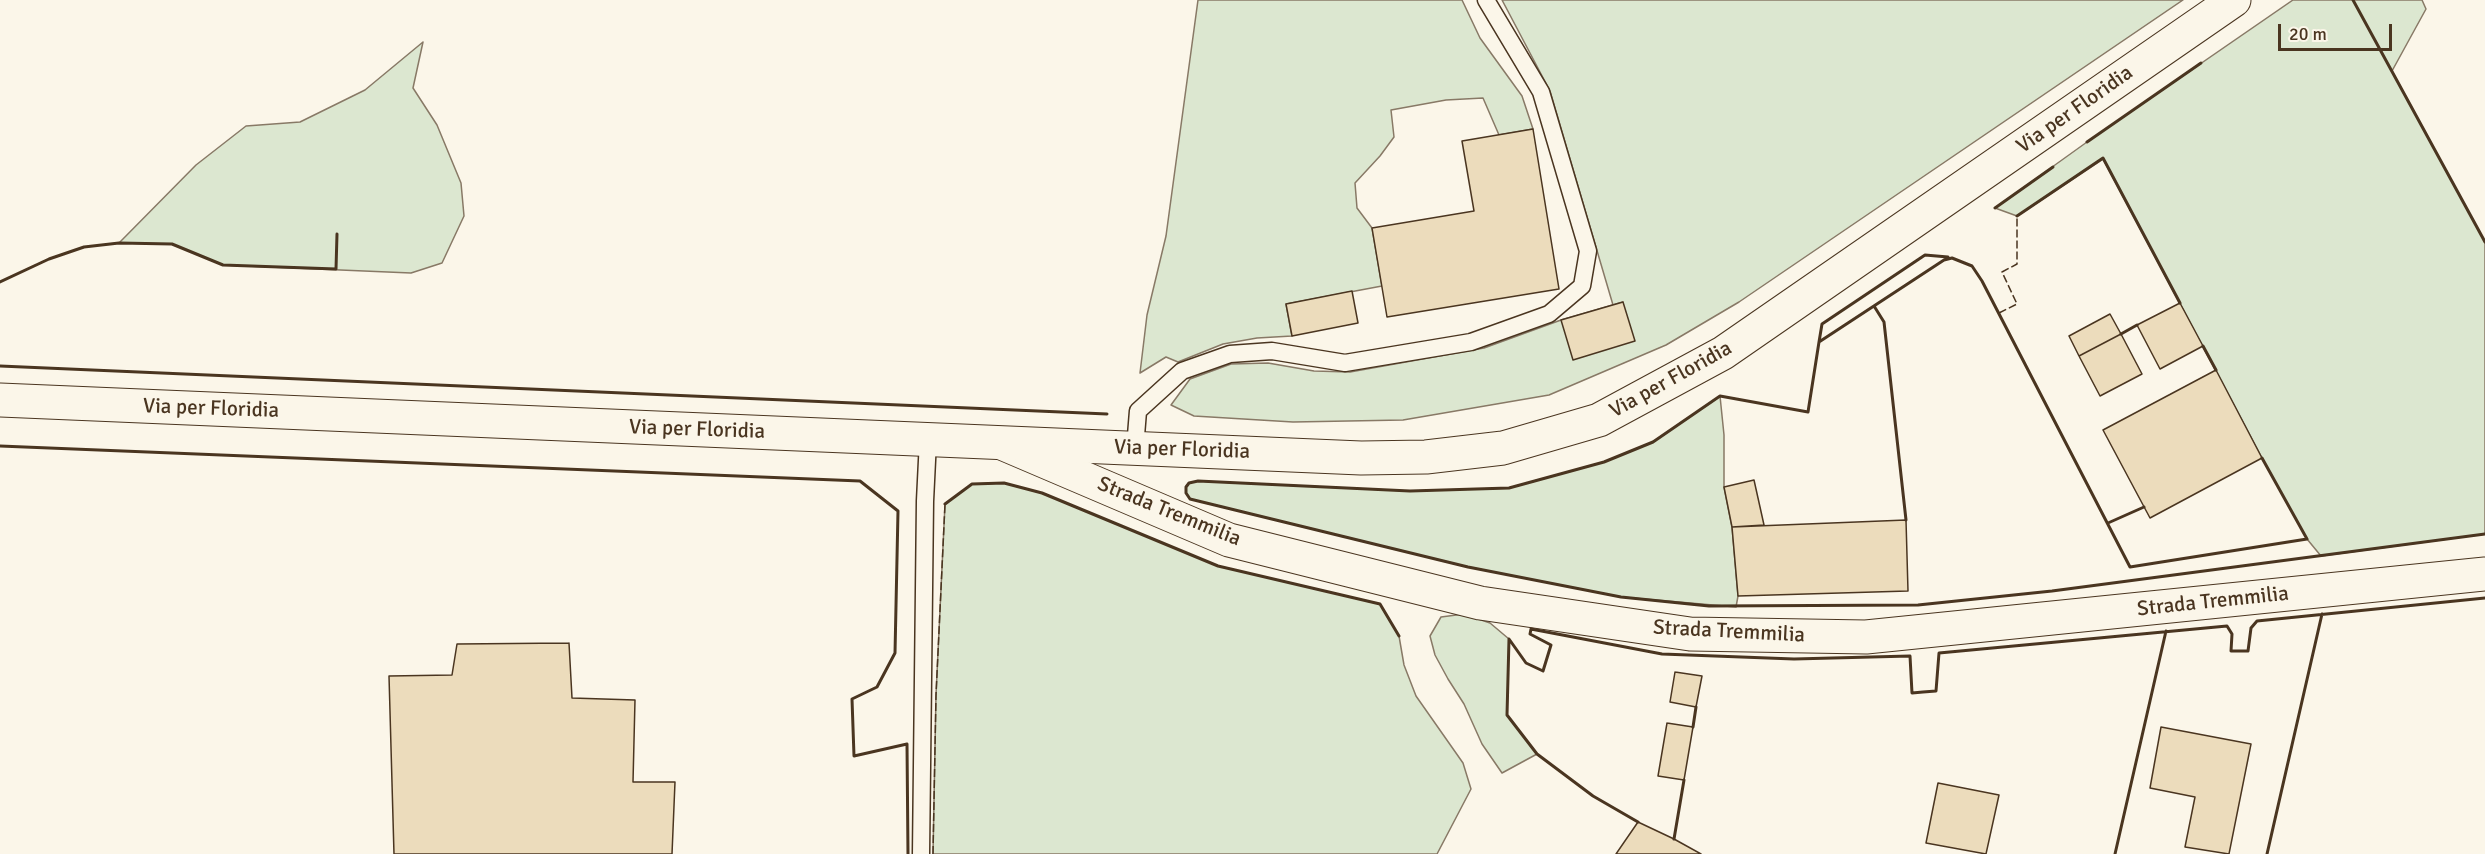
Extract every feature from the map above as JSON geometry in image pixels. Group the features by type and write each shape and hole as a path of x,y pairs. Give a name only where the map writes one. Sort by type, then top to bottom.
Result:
{"main road":[{"name":"Via per Floridia","path":"0,400 1361,458 1426,457 1503,448 1599,420 1724,353 2234,0"},
{"name":"Strada Tremmilia","path":"1000,442 1229,540 1480,603 1690,634 1866,637 2485,574"}],"lane":[{"path":"1135,448 1138,411 1182,371 1230,354 1272,351 1346,363 1471,342 1550,314 1582,286 1588,251 1541,92 1486,0"},
{"path":"921,854 925,501 928,440"}],"green space":[{"path":"1198,0 1462,0 1480,38 1522,96 1533,129 1499,135 1483,98 1446,100 1391,110 1394,137 1355,183 1357,208 1372,228 1382,286 1286,304 1292,336 1257,338 1223,344 1178,362 1166,357 1140,373 1147,315 1166,236"},
{"path":"1502,0 2183,0 1739,302 1666,345 1549,395 1403,420 1293,422 1194,416 1171,405 1190,379 1231,364 1268,363 1314,371 1350,372 1484,348 1561,320 1613,305 1550,91"},
{"path":"2293,0 2422,0 2426,9 2392,71 2485,242 2485,534 2321,556 2307,539 2262,458 2103,159 2017,216 1995,208"},
{"path":"423,42 413,88 437,125 461,183 464,216 442,263 411,273 223,265 172,244 119,243 196,165 246,126 300,122 365,90"},
{"path":"1720,396 1724,435 1724,487 1732,527 1738,596 1736,607 1621,597 1468,567 1190,499 1186,493 1189,483 1198,481 1410,491 1509,488 1604,462 1653,442"},
{"path":"1004,483 1042,493 1218,566 1380,604 1399,636 1404,665 1416,696 1463,763 1471,789 1437,854 933,854 936,695 945,504 972,484"},
{"path":"1464,614 1490,623 1509,639 1507,715 1537,754 1502,773 1482,744 1464,704 1435,655 1430,636 1441,617"}],"building":[{"path":"1533,129 1559,289 1387,317 1372,228 1474,211 1462,141"},
{"path":"1352,291 1358,323 1292,336 1286,304"},
{"path":"1623,302 1635,341 1573,360 1561,320"},
{"path":"2180,303 2203,346 2160,369 2137,325"},
{"path":"2110,314 2121,334 2079,356 2069,336"},
{"path":"2121,334 2142,374 2100,396 2079,356"},
{"path":"2216,370 2262,458 2150,518 2103,430"},
{"path":"1754,480 1764,525 1732,527 1724,487"},
{"path":"1906,520 1908,591 1738,596 1732,527"},
{"path":"569,643 572,698 635,700 633,782 675,782 672,854 394,854 389,676 452,675 457,644"},
{"path":"1675,672 1702,676 1696,707 1670,702"},
{"path":"1667,723 1693,727 1684,780 1658,776"},
{"path":"2161,727 2251,744 2229,854 2185,847 2195,797 2150,788"},
{"path":"1938,783 1999,795 1986,854 1926,843"},
{"path":"1638,822 1674,839 1701,854 1616,854"}],"fence":[{"path":"1999,313 2017,304 2002,272 2017,264 2017,216"},
{"path":"933,854 936,695 945,504"}],"wall":[{"path":"2353,0 2485,242"},
{"path":"2087,142 2201,63"},
{"path":"2017,216 2103,158 2180,303"},
{"path":"1995,208 2053,167"},
{"path":"0,282 49,259 84,247 119,243 172,244 223,265 336,269 337,234"},
{"path":"1819,342 1822,324 1925,255 1948,257"},
{"path":"2262,458 2307,539 2130,567 1982,281 1972,266 1952,258 1944,260 1819,342 1808,412 1720,396 1653,442 1604,462 1509,488 1410,491 1198,481 1189,483 1186,493 1190,499 1468,567 1621,597 1709,606 1918,605 2052,591 2485,534"},
{"path":"1874,306 1884,322 1906,520"},
{"path":"2121,334 2137,325"},
{"path":"2203,346 2216,370"},
{"path":"0,366 1107,414"},
{"path":"0,446 860,481 898,511 895,653 877,687 852,699 854,756 907,744 908,854"},
{"path":"945,504 972,484 1004,483 1042,493 1218,566 1380,604 1399,636"},
{"path":"2108,523 2144,507"},
{"path":"1638,822 1593,796 1537,754 1507,715 1509,639 1526,663 1543,671 1551,645 1530,634 1531,629 1662,654 1794,659 1910,656 1912,693 1936,691 1939,653 2227,626 2232,634 2231,651 2248,651 2251,628 2257,621 2485,598"},
{"path":"2267,854 2322,614"},
{"path":"2115,854 2166,631"},
{"path":"1693,727 1696,707"},
{"path":"1674,839 1684,780"}]}
